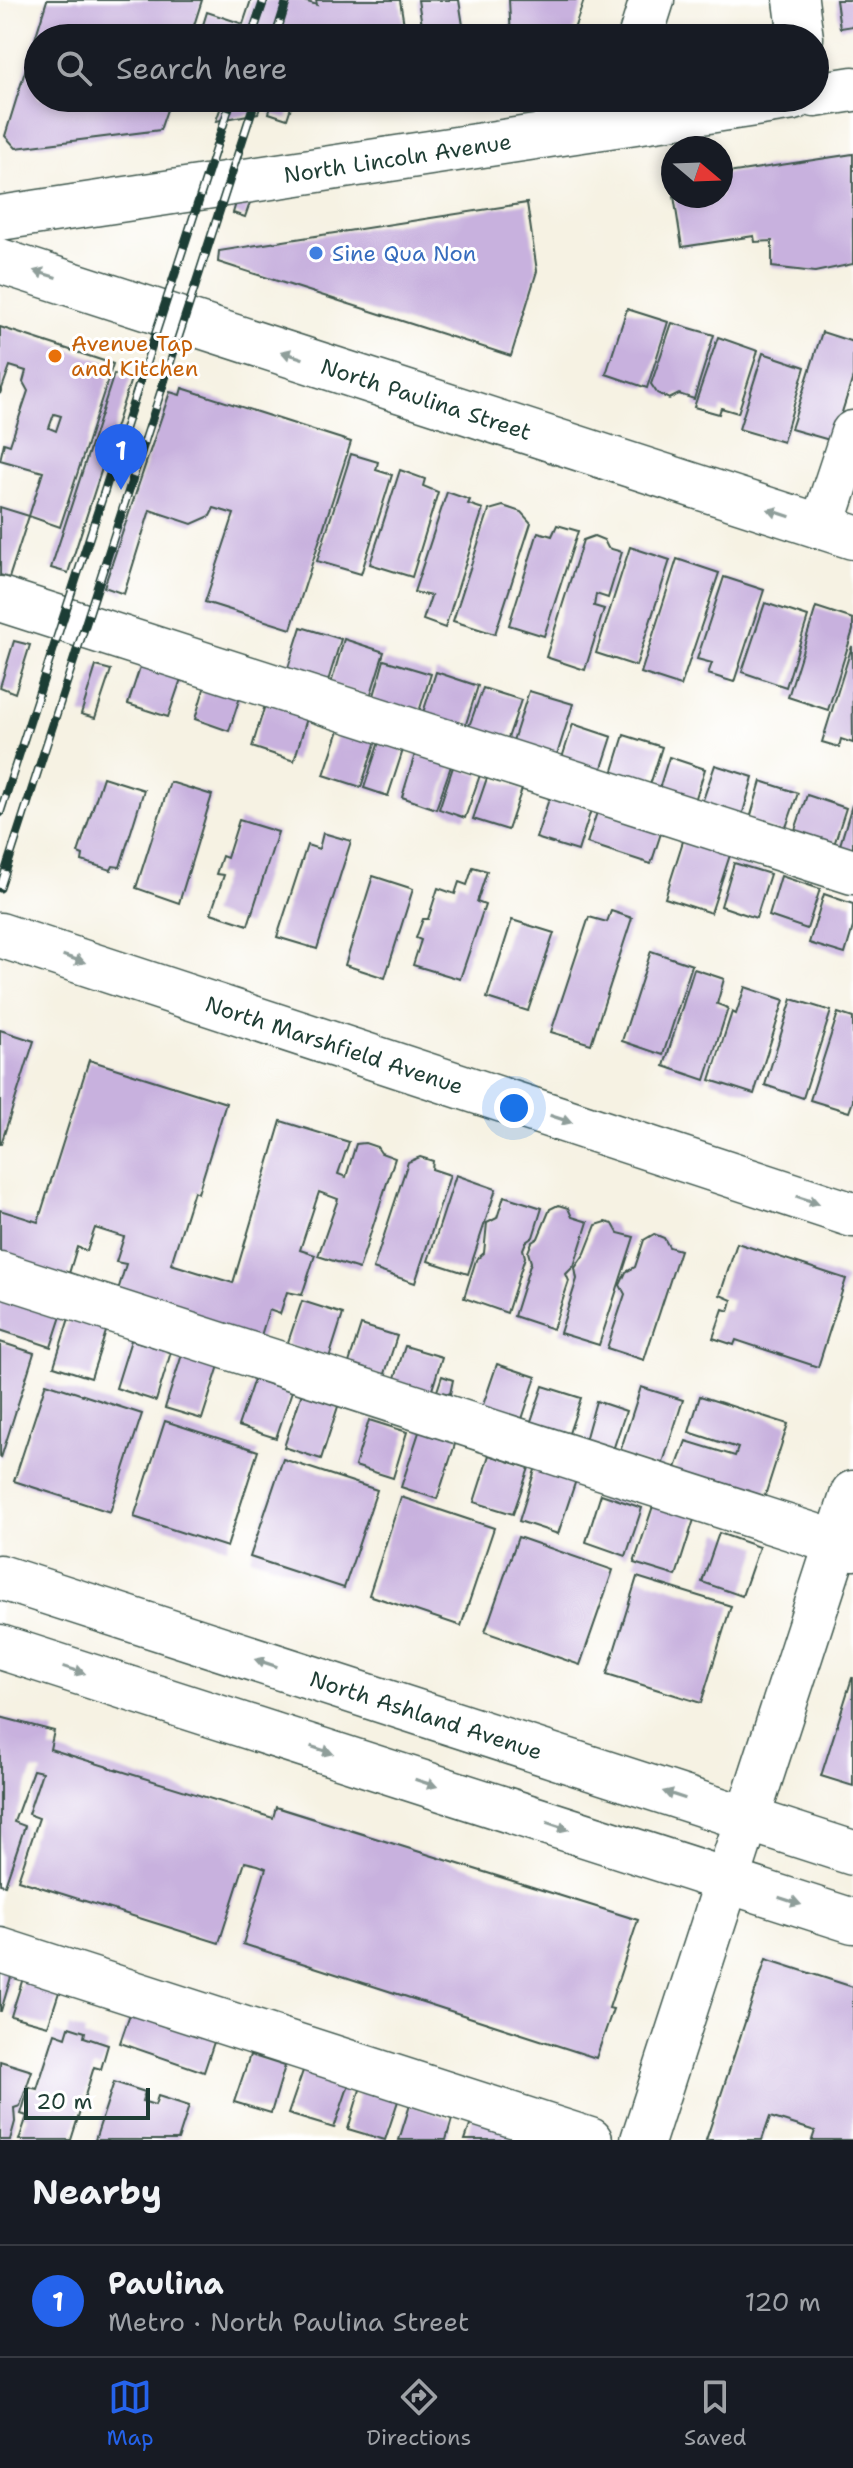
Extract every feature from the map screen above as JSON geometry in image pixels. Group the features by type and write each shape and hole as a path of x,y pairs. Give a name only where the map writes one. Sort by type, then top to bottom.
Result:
{"main road":[{"path":"644,24 652,0"},
{"path":"796,0 799,24"},
{"path":"829,93 853,89"},
{"name":"North Lincoln Avenue","path":"0,218 616,112"},
{"name":"North Paulina Street","path":"0,261 838,532"},
{"path":"838,532 853,433"},
{"path":"0,599 853,872"},
{"name":"North Marshfield Avenue","path":"0,935 853,1215"},
{"path":"0,1274 845,1546"},
{"path":"643,2140 748,1819 845,1546 853,1493"},
{"name":"North Ashland Avenue","path":"0,1577 853,1853"},
{"path":"0,1647 853,1921"},
{"path":"0,1950 590,2140"}],"building":[{"path":"47,0 202,0 194,24 40,24"},
{"path":"251,0 301,0 317,5 316,0 400,0 404,24 243,24"},
{"path":"418,0 459,0 463,24 422,24"},
{"path":"509,0 584,0 576,24 510,24"},
{"path":"836,0 853,0 853,26 840,28"},
{"path":"207,12 243,24 203,24"},
{"path":"24,74 24,112 166,112 160,130 16,148 5,136"},
{"path":"219,112 258,112 258,113 216,121"},
{"path":"269,112 289,112 287,119"},
{"path":"853,154 853,264 815,272 772,267 772,241 755,242 754,236 682,247 676,208 733,208 733,172"},
{"path":"239,193 252,197 245,217 233,213"},
{"path":"527,203 537,271 511,356 218,262 219,251"},
{"path":"627,309 668,322 647,388 606,374"},
{"path":"672,323 714,335 694,399 679,394 669,399 657,393 651,384"},
{"path":"0,327 113,364 60,527 29,516 43,472 0,460 4,443 10,445 28,391 23,382 26,371 10,366 0,394","holes":["54,414 61,416 56,431 49,428"]},
{"path":"822,332 853,342 853,377 833,441 791,429"},
{"path":"718,337 758,351 738,413 721,408 719,414 694,407"},
{"path":"763,353 805,367 783,442 739,429"},
{"path":"114,374 131,379 68,573 51,568"},
{"path":"182,388 351,442 291,629 205,602 234,514 214,508 210,516 192,524 150,510 124,594 104,587 170,392 180,395"},
{"path":"351,454 378,462 376,470 392,475 361,574 317,561"},
{"path":"400,470 425,479 423,486 438,492 412,577 370,564"},
{"path":"447,492 470,500 468,504 483,509 445,628 423,620 431,596 414,592"},
{"path":"503,506 521,512 531,523 495,634 453,621 489,510"},
{"path":"0,507 29,516 9,578 0,575"},
{"path":"557,525 578,531 544,636 509,625 538,532 552,536"},
{"path":"594,536 604,540 608,548 622,552 608,598 596,594 594,606 604,609 585,670 546,657 583,540"},
{"path":"630,547 670,560 636,666 596,653"},
{"path":"677,559 719,573 681,686 641,673"},
{"path":"724,577 764,590 734,682 708,674 712,663 697,659"},
{"path":"765,603 808,617 786,687 742,672"},
{"path":"816,607 853,619 853,630 828,710 788,697"},
{"path":"301,627 341,639 328,681 288,668"},
{"path":"344,639 384,652 370,697 331,684"},
{"path":"14,641 30,645 15,693 0,687"},
{"path":"852,646 853,743 841,739 839,747 822,742"},
{"path":"384,660 431,674 417,718 372,703"},
{"path":"141,664 182,676 168,717 128,704"},
{"path":"96,666 111,670 95,718 81,714"},
{"path":"436,672 478,686 464,730 422,716"},
{"path":"206,682 241,694 229,731 195,719"},
{"path":"483,688 521,700 507,741 468,729"},
{"path":"529,691 573,704 555,761 511,747"},
{"path":"266,702 308,715 294,761 252,747"},
{"path":"573,724 612,737 600,774 561,761"},
{"path":"339,730 376,741 361,787 324,775"},
{"path":"624,735 662,747 649,788 611,777"},
{"path":"379,742 403,750 388,796 364,788"},
{"path":"415,754 451,766 436,809 402,797"},
{"path":"669,757 705,769 694,804 658,792"},
{"path":"715,765 753,777 742,816 702,803"},
{"path":"453,767 480,775 465,818 439,809"},
{"path":"103,777 144,790 120,867 113,866 111,870 82,861 83,855 78,853"},
{"path":"487,778 522,789 508,830 473,819"},
{"path":"761,781 798,793 784,833 749,822"},
{"path":"170,782 212,795 179,903 136,888"},
{"path":"807,795 846,808 833,848 793,836"},
{"path":"550,796 591,810 578,851 536,838"},
{"path":"853,805 853,860 837,855"},
{"path":"598,809 662,830 651,864 587,843"},
{"path":"239,820 278,832 248,925 211,913 224,875 216,874 222,856 227,858"},
{"path":"323,833 351,841 317,949 277,937 307,845 319,849"},
{"path":"684,838 731,852 711,913 665,898"},
{"path":"734,863 770,874 756,918 721,906"},
{"path":"473,867 487,871 477,902 485,905 460,979 413,965 421,940 416,938 423,919 428,919 438,888 455,894 459,882 467,885"},
{"path":"373,876 413,889 385,978 345,965"},
{"path":"781,876 820,889 807,929 769,916"},
{"path":"824,894 853,904 853,927 845,954 809,943"},
{"path":"611,911 632,918 591,1044 551,1032 589,917 607,922"},
{"path":"512,920 554,933 528,1011 487,998"},
{"path":"651,951 692,965 663,1055 622,1041"},
{"path":"694,969 724,979 717,1004 728,1008 705,1080 664,1066"},
{"path":"745,987 784,1000 754,1094 710,1080 732,1012 736,1014"},
{"path":"792,999 831,1011 803,1098 765,1085"},
{"path":"838,1013 853,1018 853,1101 849,1112 810,1100"},
{"path":"0,1030 34,1041 1,1144 0,1144"},
{"path":"89,1060 226,1103 198,1193 194,1191 171,1264 233,1283 281,1121 349,1142 338,1174 346,1177 356,1144 377,1147 381,1153 395,1158 359,1269 318,1256 338,1199 319,1192 300,1250 315,1255 302,1295 287,1292 280,1314 269,1310 259,1342 116,1297 126,1264 116,1262 124,1237 95,1228 87,1251 77,1247 67,1280 0,1259 0,1210 38,1222"},
{"path":"420,1157 433,1161 432,1169 450,1175 415,1283 373,1269 408,1162"},
{"path":"456,1175 496,1189 468,1274 428,1261"},
{"path":"504,1196 542,1208 533,1237 523,1249 525,1257 507,1313 464,1298 476,1260 484,1253 487,1223 497,1218"},
{"path":"558,1205 568,1208 572,1217 588,1222 574,1266 566,1274 569,1281 553,1329 514,1316 531,1262 528,1252 532,1242 538,1238 550,1209"},
{"path":"606,1222 613,1224 618,1233 634,1237 599,1345 560,1333 577,1279 575,1268 585,1253 596,1225"},
{"path":"654,1234 664,1238 669,1247 680,1250 644,1360 607,1348 625,1294 620,1285 626,1272 635,1267 644,1240"},
{"path":"737,1243 846,1279 818,1367 736,1340 734,1345 713,1338 723,1309 729,1311 732,1300 720,1295"},
{"path":"0,1282 65,1304 51,1347 0,1330"},
{"path":"75,1299 113,1310 91,1378 54,1366"},
{"path":"302,1301 343,1314 329,1358 287,1345"},
{"path":"361,1325 397,1336 384,1377 348,1366"},
{"path":"131,1340 171,1352 156,1401 116,1388"},
{"path":"0,1342 34,1353 1,1458 0,1457"},
{"path":"186,1342 223,1353 202,1419 165,1408"},
{"path":"405,1346 442,1357 431,1393 394,1381"},
{"path":"497,1364 536,1377 522,1419 482,1408"},
{"path":"442,1376 453,1380 450,1394 437,1391"},
{"path":"254,1379 292,1391 276,1438 238,1426"},
{"path":"306,1381 342,1394 321,1459 284,1447"},
{"path":"46,1383 142,1414 110,1512 14,1481"},
{"path":"543,1386 581,1398 567,1439 529,1427"},
{"path":"641,1387 683,1400 661,1469 619,1455"},
{"path":"700,1396 788,1424 762,1505 673,1476 686,1441 735,1456 738,1448 689,1432"},
{"path":"596,1401 626,1411 612,1453 584,1444"},
{"path":"369,1420 407,1432 393,1478 355,1466"},
{"path":"423,1420 459,1432 437,1499 401,1487"},
{"path":"165,1421 258,1451 227,1547 134,1517"},
{"path":"489,1455 529,1468 513,1514 474,1502"},
{"path":"539,1457 579,1471 558,1534 519,1521"},
{"path":"283,1459 377,1490 344,1588 250,1557"},
{"path":"601,1494 642,1508 626,1556 586,1542"},
{"path":"657,1494 698,1507 676,1576 634,1563"},
{"path":"401,1497 494,1528 461,1626 369,1595"},
{"path":"719,1533 759,1547 742,1596 702,1582"},
{"path":"518,1537 613,1570 580,1665 485,1632"},
{"path":"637,1577 731,1606 701,1703 607,1674"},
{"path":"853,1678 853,1786 821,1776"},
{"path":"0,1717 54,1731 50,1749 273,1818 276,1807 638,1920 596,2058 243,1944 266,1868 258,1865 245,1862 219,1943 18,1880 39,1818 28,1814 42,1772 33,1770 14,1822 25,1826 5,1885 0,1884"},
{"path":"766,1959 853,1987 853,2140 812,2140 815,2131 770,2117 762,2140 706,2140"},
{"path":"0,1966 13,1970 1,2011 0,2011"},
{"path":"24,1975 61,1986 48,2026 11,2016"},
{"path":"132,2008 216,2036 204,2072 120,2043"},
{"path":"69,2027 85,2032 84,2037 108,2045 101,2069 94,2067 71,2140 19,2140 27,2116 21,2114 29,2087 37,2089 55,2033 66,2037"},
{"path":"250,2055 285,2066 271,2113 234,2102"},
{"path":"0,2061 32,2071 20,2106 14,2108 15,2122 10,2140 0,2140"},
{"path":"304,2068 349,2084 334,2128 288,2114"},
{"path":"114,2082 145,2092 142,2101 155,2105 158,2096 189,2106 178,2140 95,2140"},
{"path":"362,2083 400,2095 385,2140 348,2129"},
{"path":"410,2105 452,2119 446,2140 399,2140"},
{"path":"473,2117 543,2140 465,2140"}],"railway":[{"path":"256,24 264,0"},
{"path":"279,24 287,0"},
{"path":"0,813 227,112"},
{"path":"0,888 251,112"}],"place":[{"name":"Sine Qua Non","path":"316,253"},
{"name":"Avenue Tap and Kitchen","path":"55,356"},
{"name":"Paulina","path":"121,490"}]}
